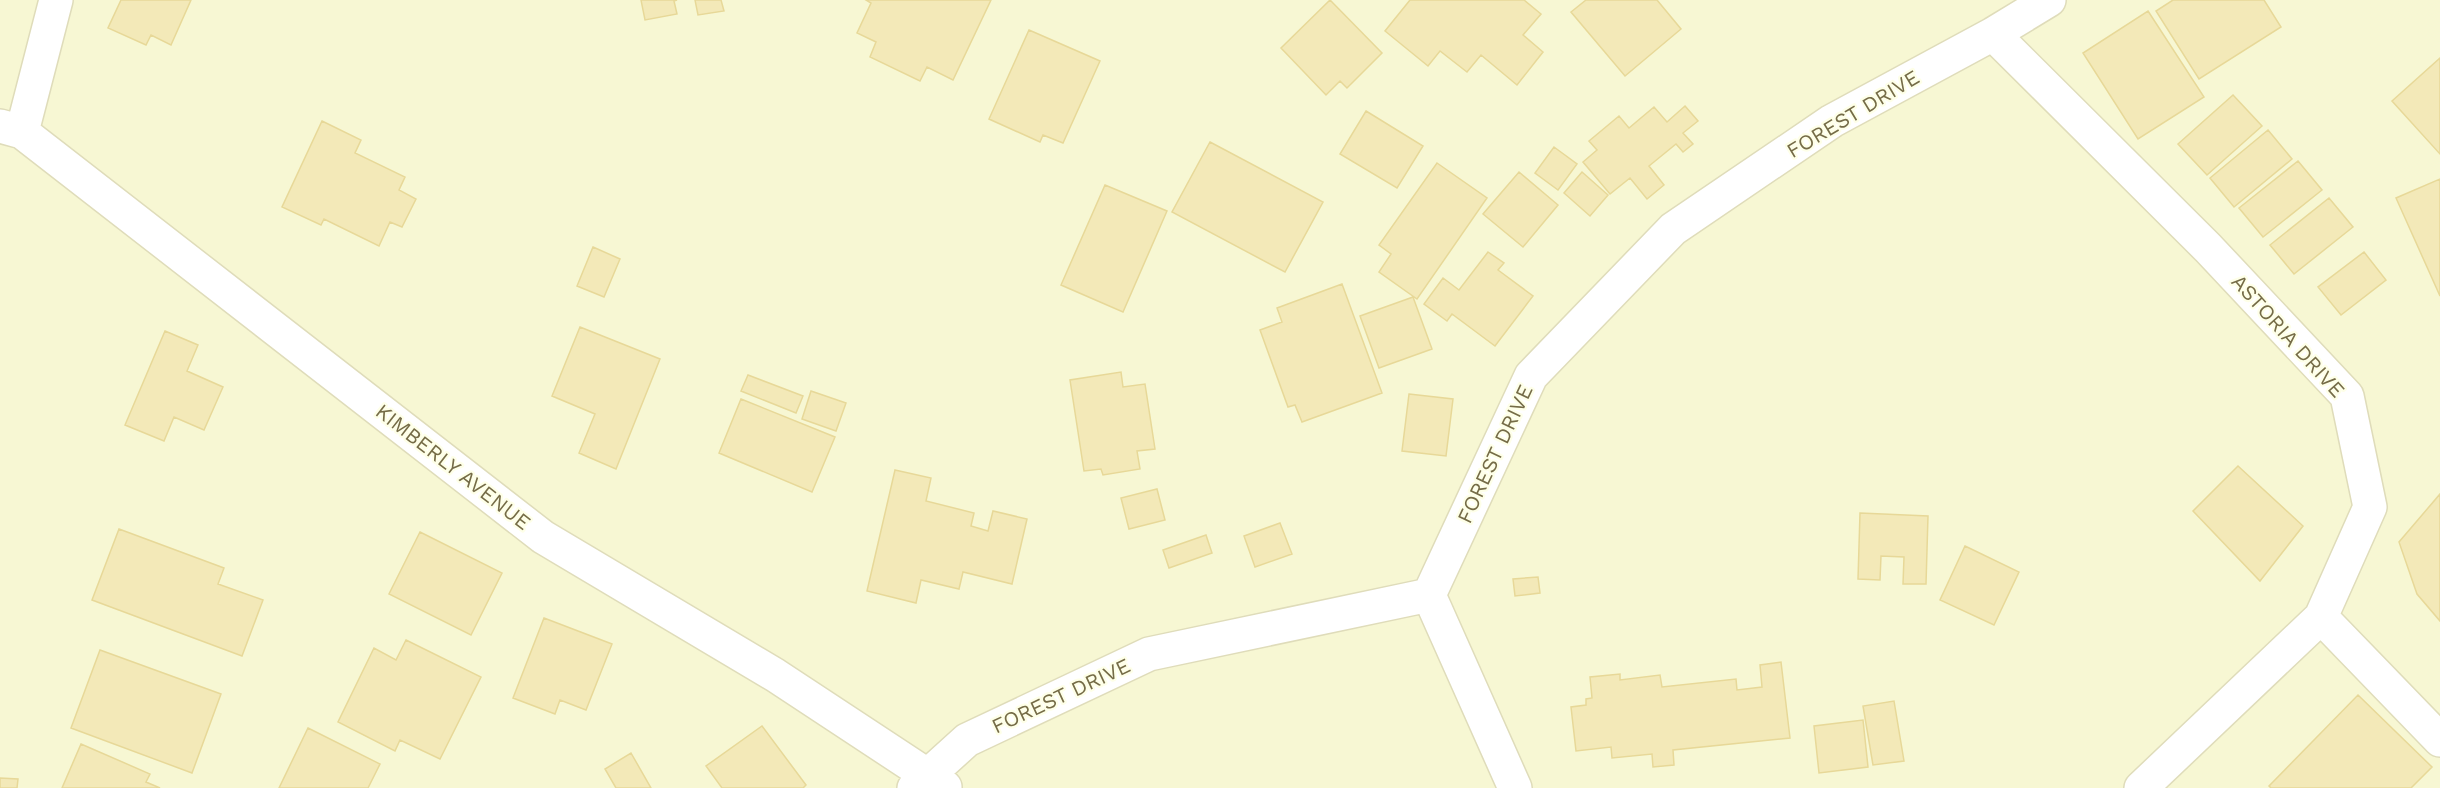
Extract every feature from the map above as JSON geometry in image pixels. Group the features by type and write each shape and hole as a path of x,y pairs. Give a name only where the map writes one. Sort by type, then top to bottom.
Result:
{"street":[{"path":"11,129 56,0"},
{"name":"FOREST DRIVE","path":"930,784 967,740 1149,654 1429,596 1531,376 1673,229 1832,121 1993,34 2049,0"},
{"name":"ASTORIA DRIVE","path":"1993,34 2208,248 2347,396 2370,507 2321,617 2141,788"},
{"name":"KIMBERLY AVENUE","path":"11,129 543,537 775,675 930,784"},
{"path":"1429,596 1515,788"},
{"path":"2321,617 2440,740"}],"shaded area":[{"path":"0,0 2440,0 2440,788 0,788"}],"building":[{"path":"121,0 191,0 171,45 151,35 146,45 108,28"},
{"path":"641,0 677,0 674,1 677,14 645,20"},
{"path":"695,0 721,0 724,11 698,15"},
{"path":"866,0 991,0 953,80 927,67 920,81 870,57 876,42 857,33 871,3"},
{"path":"1330,0 1382,53 1347,88 1340,81 1326,95 1281,48"},
{"path":"1410,0 1524,0 1541,14 1523,35 1543,52 1517,85 1481,55 1467,72 1440,51 1428,66 1385,31"},
{"path":"1586,0 1657,0 1681,29 1625,76 1571,12"},
{"path":"2173,0 2264,0 2281,27 2199,79 2156,11"},
{"path":"2148,11 2204,97 2138,139 2083,53"},
{"path":"1029,30 1100,61 1063,143 1043,135 1040,142 989,119"},
{"path":"2440,58 2440,154 2392,101"},
{"path":"2233,95 2262,126 2207,175 2178,144"},
{"path":"1685,106 1698,121 1683,133 1693,144 1683,152 1676,144 1649,166 1664,185 1647,199 1630,178 1610,194 1583,162 1597,150 1589,141 1619,116 1629,128 1654,107 1667,122"},
{"path":"1366,111 1423,146 1397,188 1340,154"},
{"path":"322,121 361,140 355,153 405,177 399,190 416,199 402,227 390,222 379,246 324,219 321,225 282,207"},
{"path":"2268,130 2292,159 2234,207 2210,178"},
{"path":"1210,142 1323,202 1285,272 1172,212"},
{"path":"1554,147 1577,164 1558,190 1535,173"},
{"path":"2298,161 2322,190 2263,237 2239,208"},
{"path":"1437,163 1487,198 1417,299 1379,272 1391,254 1379,245"},
{"path":"1519,172 1558,205 1523,247 1483,214"},
{"path":"1582,172 1608,195 1590,216 1564,193"},
{"path":"2440,179 2440,296 2396,198"},
{"path":"1105,185 1167,211 1123,312 1061,285"},
{"path":"2329,198 2353,227 2294,274 2270,245"},
{"path":"593,247 620,259 604,297 577,286"},
{"path":"1488,252 1504,263 1498,270 1533,296 1495,346 1452,314 1447,321 1424,304 1443,278 1459,290"},
{"path":"2364,252 2386,280 2341,315 2318,287"},
{"path":"1342,284 1382,393 1302,422 1295,405 1288,407 1260,330 1282,322 1277,308"},
{"path":"1413,297 1432,349 1379,368 1360,316"},
{"path":"580,327 660,359 616,469 579,453 595,414 552,396"},
{"path":"165,331 198,345 187,371 223,387 204,430 174,417 164,441 125,425"},
{"path":"1121,372 1123,387 1145,384 1155,449 1137,451 1140,469 1103,475 1101,469 1084,471 1070,380"},
{"path":"748,375 803,396 796,413 741,391"},
{"path":"811,391 846,403 836,431 802,419"},
{"path":"1409,394 1453,399 1446,456 1402,451"},
{"path":"741,399 835,437 812,492 719,453"},
{"path":"2238,466 2303,526 2260,581 2193,511"},
{"path":"895,470 931,478 926,501 974,513 971,526 988,531 993,511 1027,519 1012,584 963,572 959,589 921,580 916,603 867,591"},
{"path":"1157,489 1165,520 1129,529 1121,498"},
{"path":"2440,494 2440,621 2417,594 2399,542"},
{"path":"1860,513 1928,516 1926,584 1903,584 1904,557 1881,556 1880,580 1858,579"},
{"path":"1280,523 1292,554 1255,567 1244,536"},
{"path":"119,529 224,568 218,584 263,600 242,656 92,600"},
{"path":"420,532 502,573 471,635 389,594"},
{"path":"1206,535 1212,553 1169,568 1163,550"},
{"path":"1965,546 2019,572 1994,625 1940,600"},
{"path":"1538,577 1540,593 1515,596 1513,579"},
{"path":"544,618 612,644 586,710 560,700 555,714 513,698"},
{"path":"406,640 481,677 440,759 400,740 395,751 338,722 374,648 396,660"},
{"path":"100,650 221,694 192,773 71,728"},
{"path":"1781,662 1790,738 1673,750 1674,765 1653,767 1652,754 1612,758 1611,747 1576,751 1571,707 1586,705 1586,699 1592,698 1590,677 1620,674 1620,680 1660,675 1662,687 1736,679 1737,690 1762,687 1760,665"},
{"path":"2358,695 2432,767 2411,788 2271,788 2269,786"},
{"path":"1894,701 1904,761 1873,765 1863,706"},
{"path":"1863,720 1868,767 1819,773 1814,726"},
{"path":"762,726 806,785 803,788 722,788 706,766"},
{"path":"308,728 380,764 368,788 279,788"},
{"path":"81,744 150,774 146,782 160,788 62,788"},
{"path":"631,753 651,788 616,788 605,769"},
{"path":"0,778 18,779 17,788 0,788"}]}
